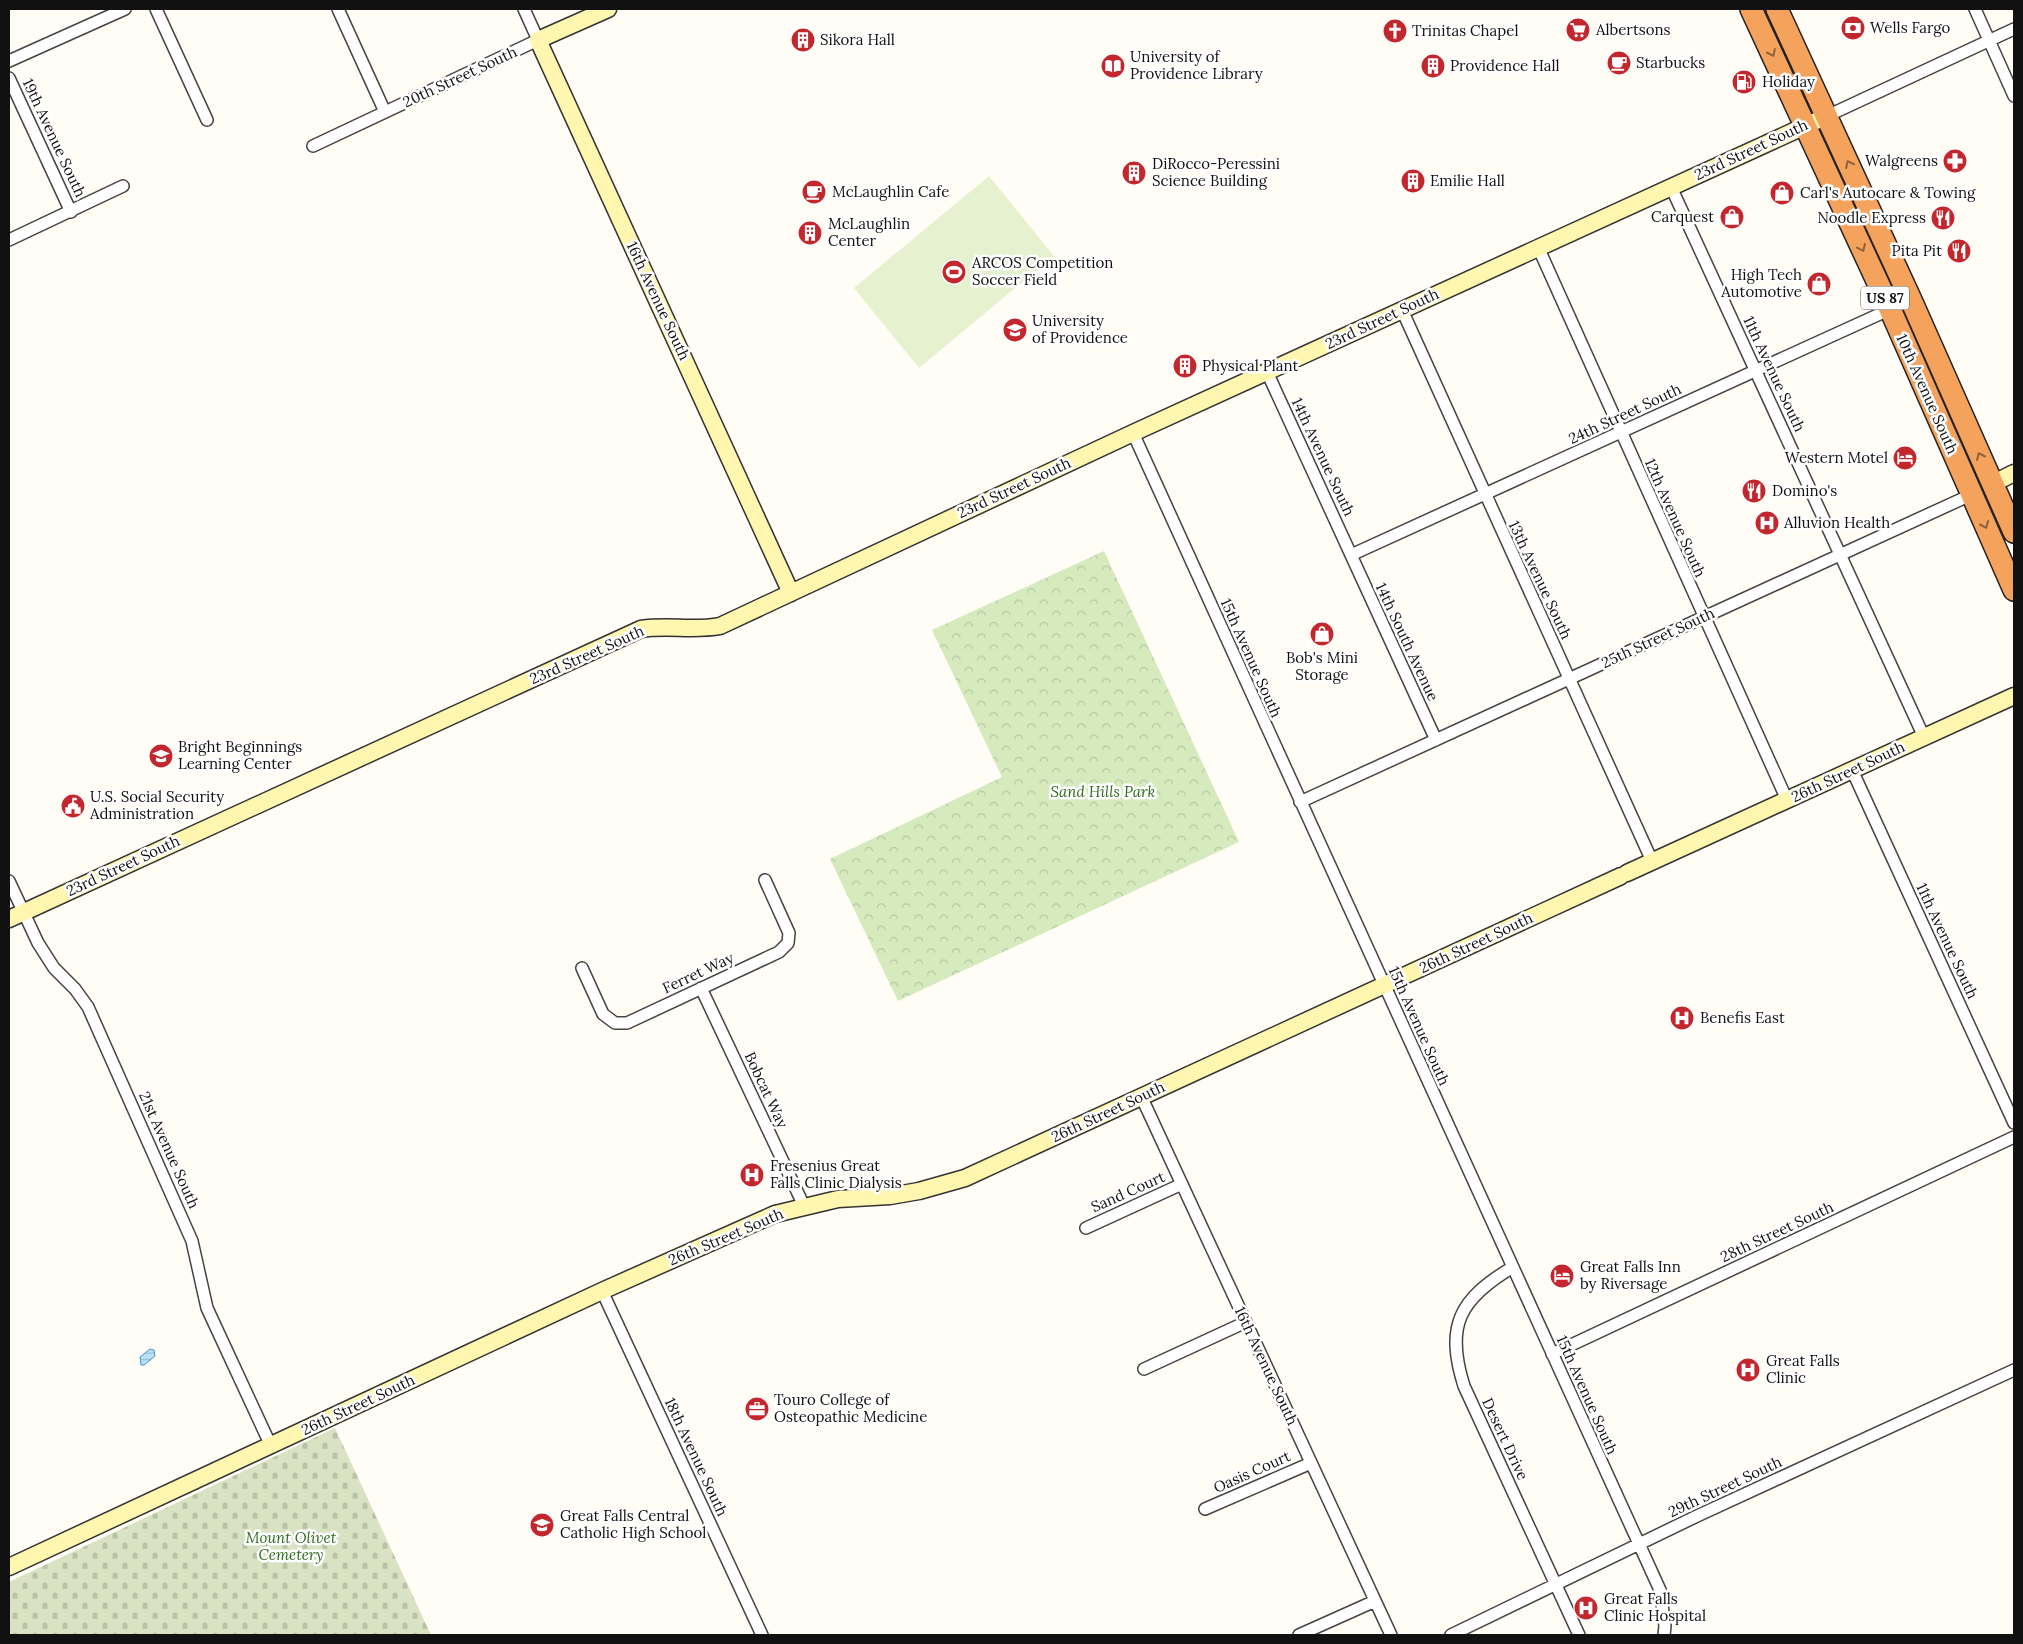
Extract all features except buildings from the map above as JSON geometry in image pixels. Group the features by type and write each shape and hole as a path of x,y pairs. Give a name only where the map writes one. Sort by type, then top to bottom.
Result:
{"highway":[{"name":"10th Avenue South","path":"1752,9 1890,309 2014,590"},
{"name":"10th Avenue South","path":"1777,9 1911,300 2014,532"}],"street":[{"path":"9,62 125,9"},
{"path":"156,9 207,120"},
{"path":"338,9 385,112"},
{"name":"16th Avenue South","path":"524,9 791,592"},
{"name":"20th Street South","path":"313,146 608,9"},
{"path":"1975,9 2014,96"},
{"name":"23rd Street South","path":"16,915 641,629 664,626 701,629 720,626 1132,433 2014,29"},
{"name":"19th Avenue South","path":"9,78 71,212"},
{"path":"9,240 123,186"},
{"name":"11th Avenue South","path":"1671,187 1924,737"},
{"name":"12th Avenue South","path":"1538,247 1787,800"},
{"name":"24th Street South","path":"1352,555 1911,300"},
{"name":"13th Avenue South","path":"1402,310 1652,862"},
{"name":"14th Avenue South","path":"1268,372 1352,555"},
{"name":"15th Avenue South","path":"1132,433 1660,1590 1666,1626 1664,1635"},
{"name":"25th Street South","path":"1300,802 2014,474"},
{"name":"14th South Avenue","path":"1352,555 1436,740"},
{"name":"26th Street South","path":"9,1567 602,1291 775,1214 838,1199 890,1196 943,1185 973,1174 2014,696"},
{"name":"11th Avenue South","path":"1852,770 2014,1123"},
{"name":"Ferret Way","path":"582,968 603,1014 615,1023 627,1023 779,952 788,943 789,933 765,880"},
{"name":"21st Avenue South","path":"9,881 16,915 38,943 54,968 76,989 88,1007 192,1240 207,1308 271,1446"},
{"name":"Bobcat Way","path":"701,988 804,1206"},
{"name":"16th Avenue South","path":"1141,1096 1391,1635"},
{"name":"28th Street South","path":"1552,1354 2014,1137"},
{"name":"Sand Court","path":"1086,1228 1182,1184"},
{"name":"Desert Drive","path":"1512,1267 1487,1282 1461,1314 1455,1338 1456,1363 1464,1386 1579,1635"},
{"name":"18th Avenue South","path":"602,1291 762,1635"},
{"path":"1144,1369 1246,1322"},
{"name":"29th Street South","path":"1451,1635 1640,1546 1696,1516 2014,1370"},
{"name":"Oasis Court","path":"1205,1509 1311,1463"},
{"path":"1299,1635 1375,1601"}],"green space":[{"name":"ARCOS Competition Soccer Field","path":"989,176 1054,256 919,368 854,288"},
{"name":"Sand Hills Park","path":"1104,551 1239,842 898,1001 830,859 1002,777 932,630"},
{"name":"Mount Olivet Cemetery","path":"335,1428 431,1635 9,1635 9,1582"}],"water":[{"path":"150,1349 154,1350 155,1356 144,1365 141,1365 140,1357"}],"place":[{"name":"Wells Fargo","path":"1853,28"},
{"name":"Albertsons","path":"1578,30"},
{"name":"Trinitas Chapel","path":"1395,31"},
{"name":"Sikora Hall","path":"803,40"},
{"name":"Starbucks","path":"1619,63"},
{"name":"University of Providence Library","path":"1113,66"},
{"name":"Providence Hall","path":"1433,66"},
{"name":"Holiday","path":"1744,82"},
{"name":"Walgreens","path":"1955,161"},
{"name":"DiRocco-Peressini Science Building","path":"1134,173"},
{"name":"Emilie Hall","path":"1413,181"},
{"name":"McLaughlin Cafe","path":"814,192"},
{"name":"Carl's Autocare & Towing","path":"1782,193"},
{"name":"Carquest","path":"1732,217"},
{"name":"Noodle Express","path":"1943,218"},
{"name":"McLaughlin Center","path":"810,233"},
{"name":"Pita Pit","path":"1959,251"},
{"name":"ARCOS Competition Soccer Field","path":"954,272"},
{"name":"High Tech Automotive","path":"1819,284"},
{"name":"University of Providence","path":"1015,330"},
{"name":"Physical Plant","path":"1185,366"},
{"name":"Western Motel","path":"1905,458"},
{"name":"Domino's","path":"1754,491"},
{"name":"Alluvion Health","path":"1767,523"},
{"name":"Bob's Mini Storage","path":"1322,634"},
{"name":"Bright Beginnings Learning Center","path":"161,756"},
{"name":"U.S. Social Security Administration","path":"73,806"},
{"name":"Benefis East","path":"1682,1018"},
{"name":"Fresenius Great Falls Clinic Dialysis","path":"752,1175"},
{"name":"Great Falls Inn by Riversage","path":"1562,1276"},
{"name":"Great Falls Clinic","path":"1748,1370"},
{"name":"Touro College of Osteopathic Medicine","path":"757,1409"},
{"name":"Great Falls Central Catholic High School","path":"542,1525"},
{"name":"Great Falls Clinic Hospital","path":"1586,1608"}]}
